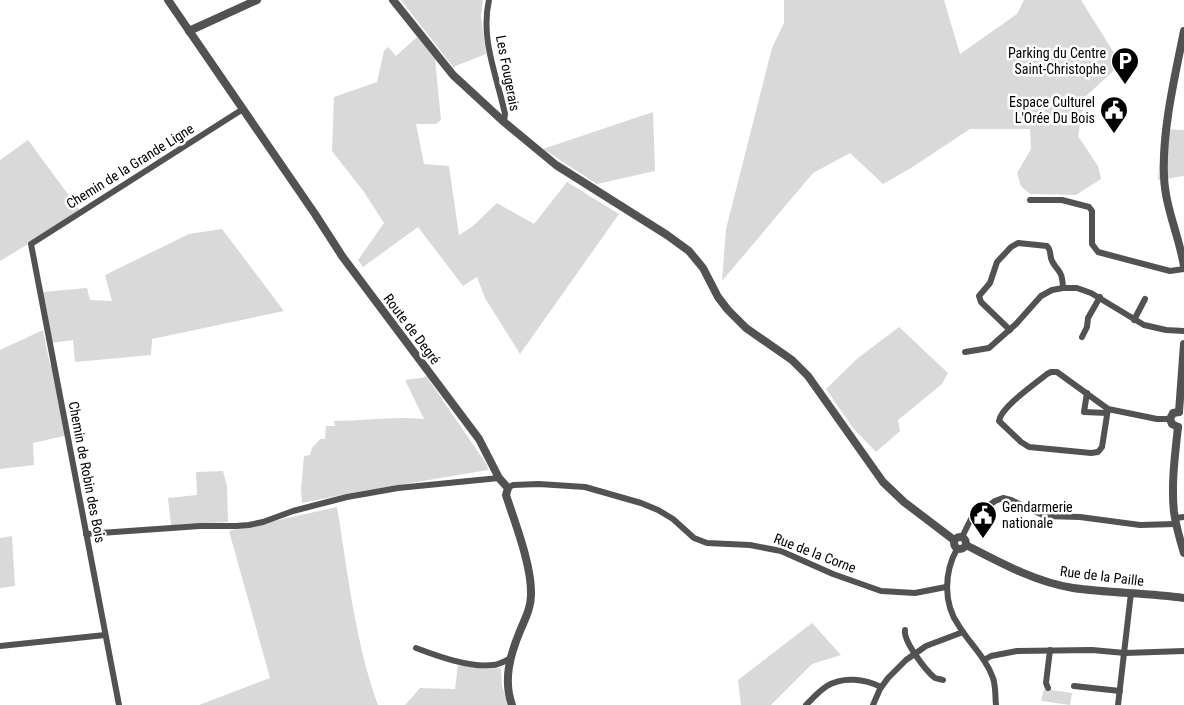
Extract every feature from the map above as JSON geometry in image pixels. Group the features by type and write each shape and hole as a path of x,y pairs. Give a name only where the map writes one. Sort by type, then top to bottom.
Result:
{"street":[{"name":"Route de Degré","path":"168,0 342,256 479,439 499,478 508,488"},
{"path":"189,31 257,0"},
{"name":"Rue de la Paille","path":"393,0 453,75 504,122 556,165 673,239 690,252 703,268 722,303 737,320 792,360 808,376 883,482 899,498 961,541 1026,574 1072,588 1184,598"},
{"name":"Les Fougerais","path":"489,0 487,10 487,42 503,104 504,122"},
{"path":"1030,200 1062,200 1089,207 1092,211 1092,244 1098,252 1170,271 1184,268 1167,199 1164,176 1168,120 1184,31"},
{"name":"Chemin de la Grande Ligne","path":"31,244 243,109"},
{"path":"1010,330 981,302 979,296 990,283 997,262 1011,246 1018,243 1047,246 1052,260 1062,276 1063,288"},
{"name":"Chemin de Robin des Bois","path":"31,244 119,705"},
{"path":"965,352 989,348 1010,330 1041,296 1052,290 1063,288 1077,288 1100,297 1144,325 1166,330 1184,331"},
{"path":"1082,337 1087,327 1088,318 1100,297"},
{"path":"1134,320 1145,299"},
{"path":"1170,419 1173,413 1182,413 1184,344"},
{"path":"1051,372 1057,372 1107,411 1102,447 1098,452 1091,453 1029,447 999,421 1000,416 1008,406 1051,372"},
{"path":"1086,393 1084,412 1107,411 1157,419 1170,419"},
{"path":"1170,419 1173,425 1181,425 1174,488 1176,521 1184,553"},
{"path":"86,534 249,524 263,522 356,495 398,488 499,478"},
{"name":"Rue de la Corne","path":"508,488 513,485 580,486 619,496 658,510 673,519 694,538 707,543 750,545 780,551 833,574 881,591 915,594 946,587"},
{"path":"508,488 506,494 530,579 532,594 528,614 511,658 507,676 508,692 512,705"},
{"path":"996,705 992,676 984,660 954,618 946,587 948,570 957,549 963,548 961,541 971,519 993,502 1003,498 1039,514 1050,516 1080,517 1140,525 1176,521 1184,517"},
{"path":"1118,705 1131,593"},
{"path":"904,630 904,635 916,654 936,679 943,680"},
{"path":"873,705 881,687 895,670 934,642 963,632"},
{"path":"0,646 105,635"},
{"path":"416,648 449,660 486,665 500,664 511,658"},
{"path":"1048,688 1046,683 1050,650"},
{"path":"984,660 991,656 1017,651 1092,650 1125,653 1184,651"},
{"path":"806,705 827,686 835,682 866,680 881,687"},
{"path":"1074,686 1120,691"}],"shaded area":[{"path":"401,0 483,0 481,16 486,54 453,67"},
{"path":"784,0 944,0 960,54 1017,14 1024,0 1081,0 1121,64 1085,97 1078,136 1098,166 1101,179 1076,195 1030,194 1021,186 1017,173 1031,149 1030,129 970,129 883,184 850,153 813,173 722,281 726,229 772,48 784,23"},
{"path":"417,37 435,59 441,120 436,124 416,124 424,164 449,166 459,235 473,226 497,203 534,224 567,182 619,214 520,354 485,298 477,277 463,286 418,227 363,267 358,260 384,223 364,192 332,151 334,97 377,82 384,51 388,47 396,56"},
{"path":"653,112 655,171 597,184 543,149"},
{"path":"1162,129 1184,130 1184,176 1158,180"},
{"path":"28,140 81,212 0,261 0,160"},
{"path":"222,229 284,311 152,339 151,355 75,362 73,340 51,343 42,292 87,288 90,300 112,301 105,275 189,234"},
{"path":"899,327 948,373 942,384 898,420 900,431 876,452 853,428 826,389 858,358"},
{"path":"43,330 50,365 55,364 68,435 33,443 34,465 0,469 0,350"},
{"path":"427,377 487,465 488,470 302,503 301,489 304,456 310,455 312,448 320,439 325,439 326,426 335,426 334,421 424,419 405,380"},
{"path":"223,471 227,486 228,522 171,525 168,498 197,495 196,472"},
{"path":"337,507 363,657 378,705 199,705 270,678 229,531"},
{"path":"12,536 15,586 0,588 0,538"},
{"path":"812,623 841,655 812,664 771,705 741,705 738,680"},
{"path":"458,665 483,669 501,668 502,686 508,705 405,705 420,688 455,689"},
{"path":"1044,689 1072,693 1070,705 1041,701"}],"place":[{"name":"Parking du Centre Saint-Christophe","path":"1125,85"},
{"name":"Espace Culturel L'Orée Du Bois","path":"1114,134"},
{"name":"Gendarmerie nationale","path":"983,539"}]}
